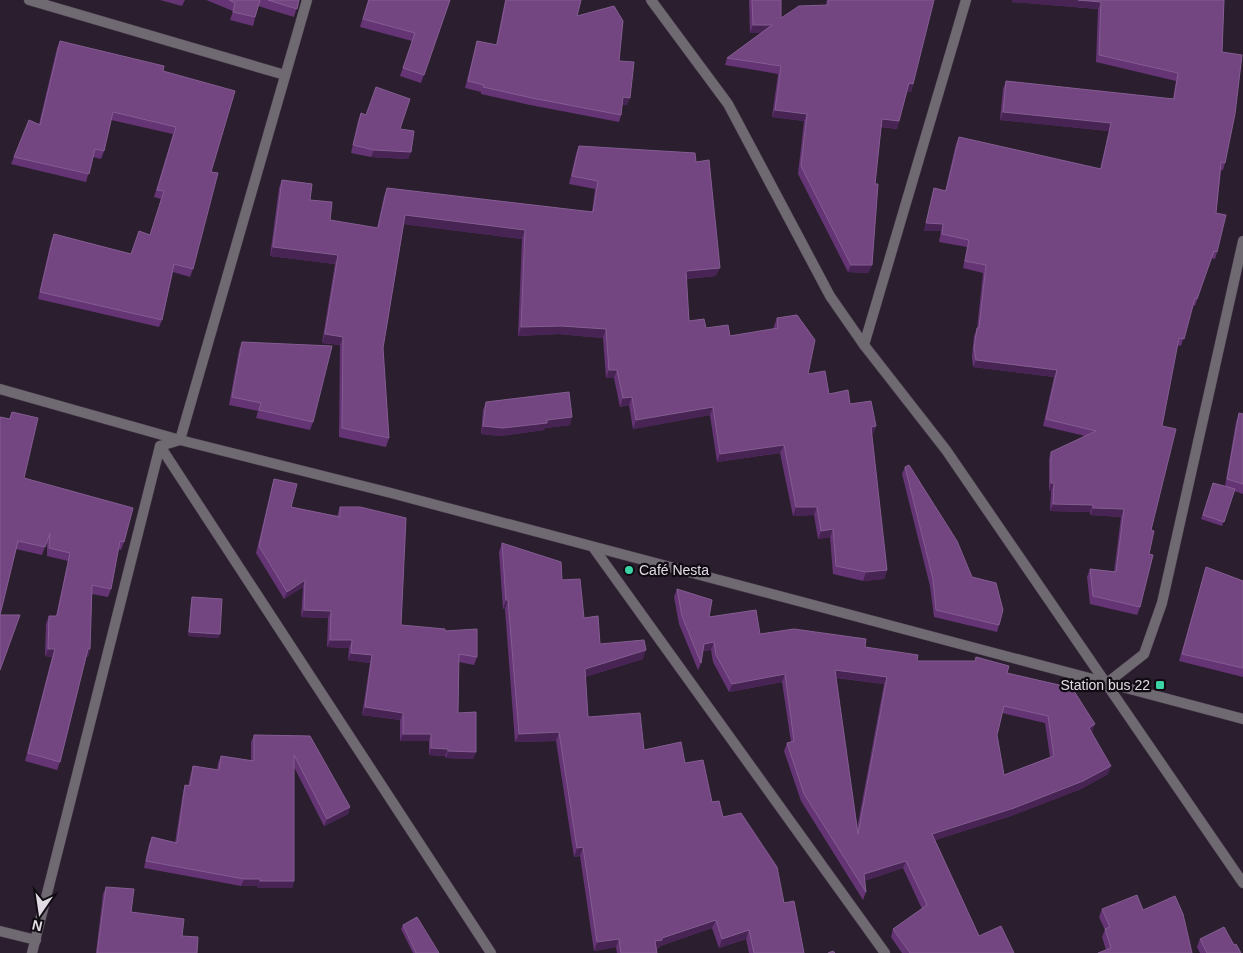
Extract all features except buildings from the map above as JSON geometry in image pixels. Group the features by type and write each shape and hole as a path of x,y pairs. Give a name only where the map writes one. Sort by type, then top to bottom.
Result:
{"street":[{"path":"29,0 285,75"},
{"path":"180,440 307,0"},
{"path":"651,0 728,104 830,296 864,345 946,450 1243,883"},
{"path":"864,345 966,0"},
{"path":"1107,683 1144,654 1162,603 1243,241"},
{"path":"0,389 180,440 303,470 1243,719"},
{"path":"160,446 180,440"},
{"path":"32,953 160,446"},
{"path":"160,446 491,953"},
{"path":"594,547 885,953"},
{"path":"0,931 36,940"}],"place":[{"name":"Café Nesta","path":"629,570"},
{"name":"Station bus 22","path":"1160,685"}]}
